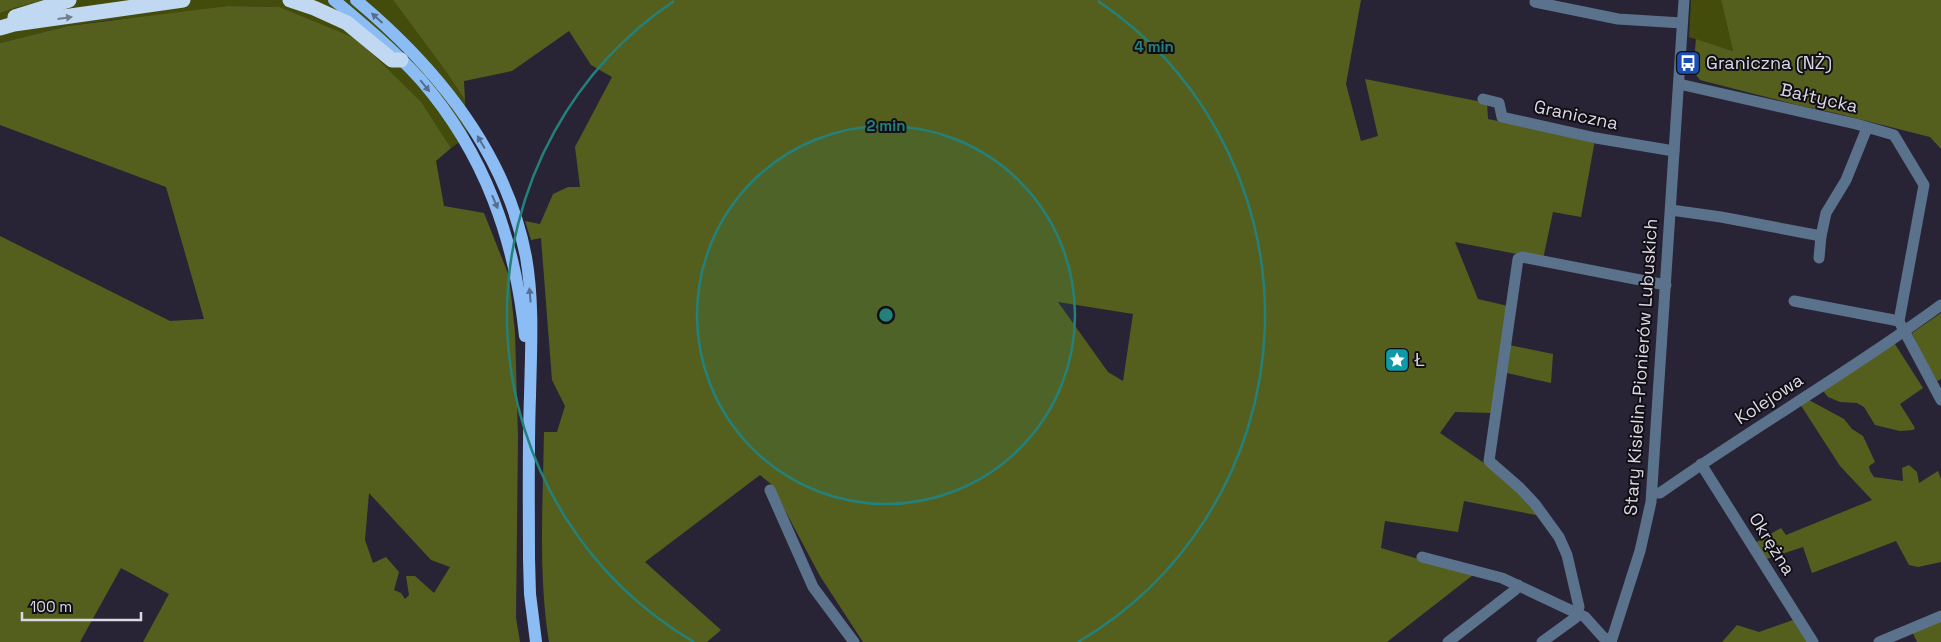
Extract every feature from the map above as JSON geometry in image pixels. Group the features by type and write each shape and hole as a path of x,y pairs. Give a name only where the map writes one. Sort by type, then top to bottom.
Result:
{"highway":[{"path":"0,22 69,0"},
{"path":"0,28 14,24 183,0"},
{"path":"290,0 314,8 347,24 392,60 401,60"}],"main road":[{"path":"334,0 401,60 425,86 461,136 474,158 498,210 510,245 523,320 530,396"},
{"path":"356,0 412,50 447,90 475,132 498,174 511,205 526,256 532,310 529,576 536,642"}],"street":[{"name":"Stary Kisielin-Pionierów Lubuskich","path":"1611,642 1646,530 1652,493 1684,0"},
{"path":"1535,2 1618,19 1682,24"},
{"name":"Bałtycka","path":"1679,84 1894,135 1924,185 1902,326"},
{"name":"Graniczna","path":"1483,99 1499,103 1502,117 1596,138 1674,150"},
{"path":"1819,258 1826,213 1846,180 1867,128"},
{"name":"Stary Kisielin-Pionierów Lubuskich","path":"1671,210 1721,217 1821,236"},
{"path":"1542,642 1575,618 1579,607 1567,555 1559,537 1535,504 1489,460 1518,260 1522,257 1666,285"},
{"path":"1794,301 1902,326 1941,400"},
{"name":"Kolejowa","path":"1652,493 1660,493 1902,326 1941,305"},
{"name":"Okrężna","path":"1701,464 1813,642"},
{"path":"770,490 813,587 854,642"},
{"path":"1422,557 1497,576 1585,617 1602,637 1611,642"},
{"path":"1448,642 1518,586"},
{"path":"1879,642 1941,616"}],"green space":[{"path":"0,0 393,0 465,100 467,137 451,148 422,103 279,7 228,6 160,16 111,20 68,26 0,43"},
{"path":"0,0 44,0 0,13"},
{"path":"393,0 1361,0 1346,84 1361,141 1378,136 1365,79 1487,103 1488,119 1595,140 1581,217 1553,212 1543,259 1455,242 1478,299 1508,306 1509,345 1553,354 1551,383 1498,371 1493,413 1455,412 1440,433 1487,465 1518,491 1541,516 1464,501 1458,532 1385,521 1381,548 1473,575 1387,642 863,642 820,576 771,484 760,475 645,562 721,630 707,642 549,642 542,564 544,432 557,432 565,406 552,380 541,238 531,240 525,221 540,224 553,194 568,187 580,187 575,147 612,77 591,65 569,31 512,71 464,81 465,100","holes":["1058,302 1133,314 1123,381 1108,372"]},
{"path":"1691,0 1721,0 1733,51 1689,37"},
{"path":"1721,0 1941,0 1941,149 1930,137 1700,80 1693,71 1696,39 1733,51"},
{"path":"228,6 279,7 357,39 422,103 451,148 436,161 444,206 484,213 509,276 515,332 518,437 516,618 520,642 143,642 169,594 121,568 80,642 0,642 0,236 170,321 204,319 166,187 0,125 0,43 68,26","holes":["369,493 431,560 450,567 434,593 415,576 406,576 409,595 405,599 401,593 394,590 399,572 386,557 373,563 365,540"]},
{"path":"1941,313 1941,379 1937,381 1912,333"},
{"path":"1893,341 1923,388 1900,404 1915,428 1913,430 1900,431 1875,425 1864,407 1857,403 1840,402 1828,397 1820,387"},
{"path":"1807,399 1844,419 1852,429 1863,436 1875,462 1869,466 1874,477 1903,481 1902,468 1909,465 1917,472 1919,483 1938,471 1941,479 1941,562 1918,567 1909,565 1896,541 1812,573 1803,547 1760,561 1750,546 1781,528 1786,535 1872,500 1840,466 1800,404"},
{"path":"1793,620 1809,642 1722,642 1737,625 1759,632"},
{"path":"1941,621 1941,642 1917,642 1911,629"}],"place":[{"name":"Graniczna (NŻ)","path":"1688,63"},
{"name":"Ł","path":"1397,360"}]}
